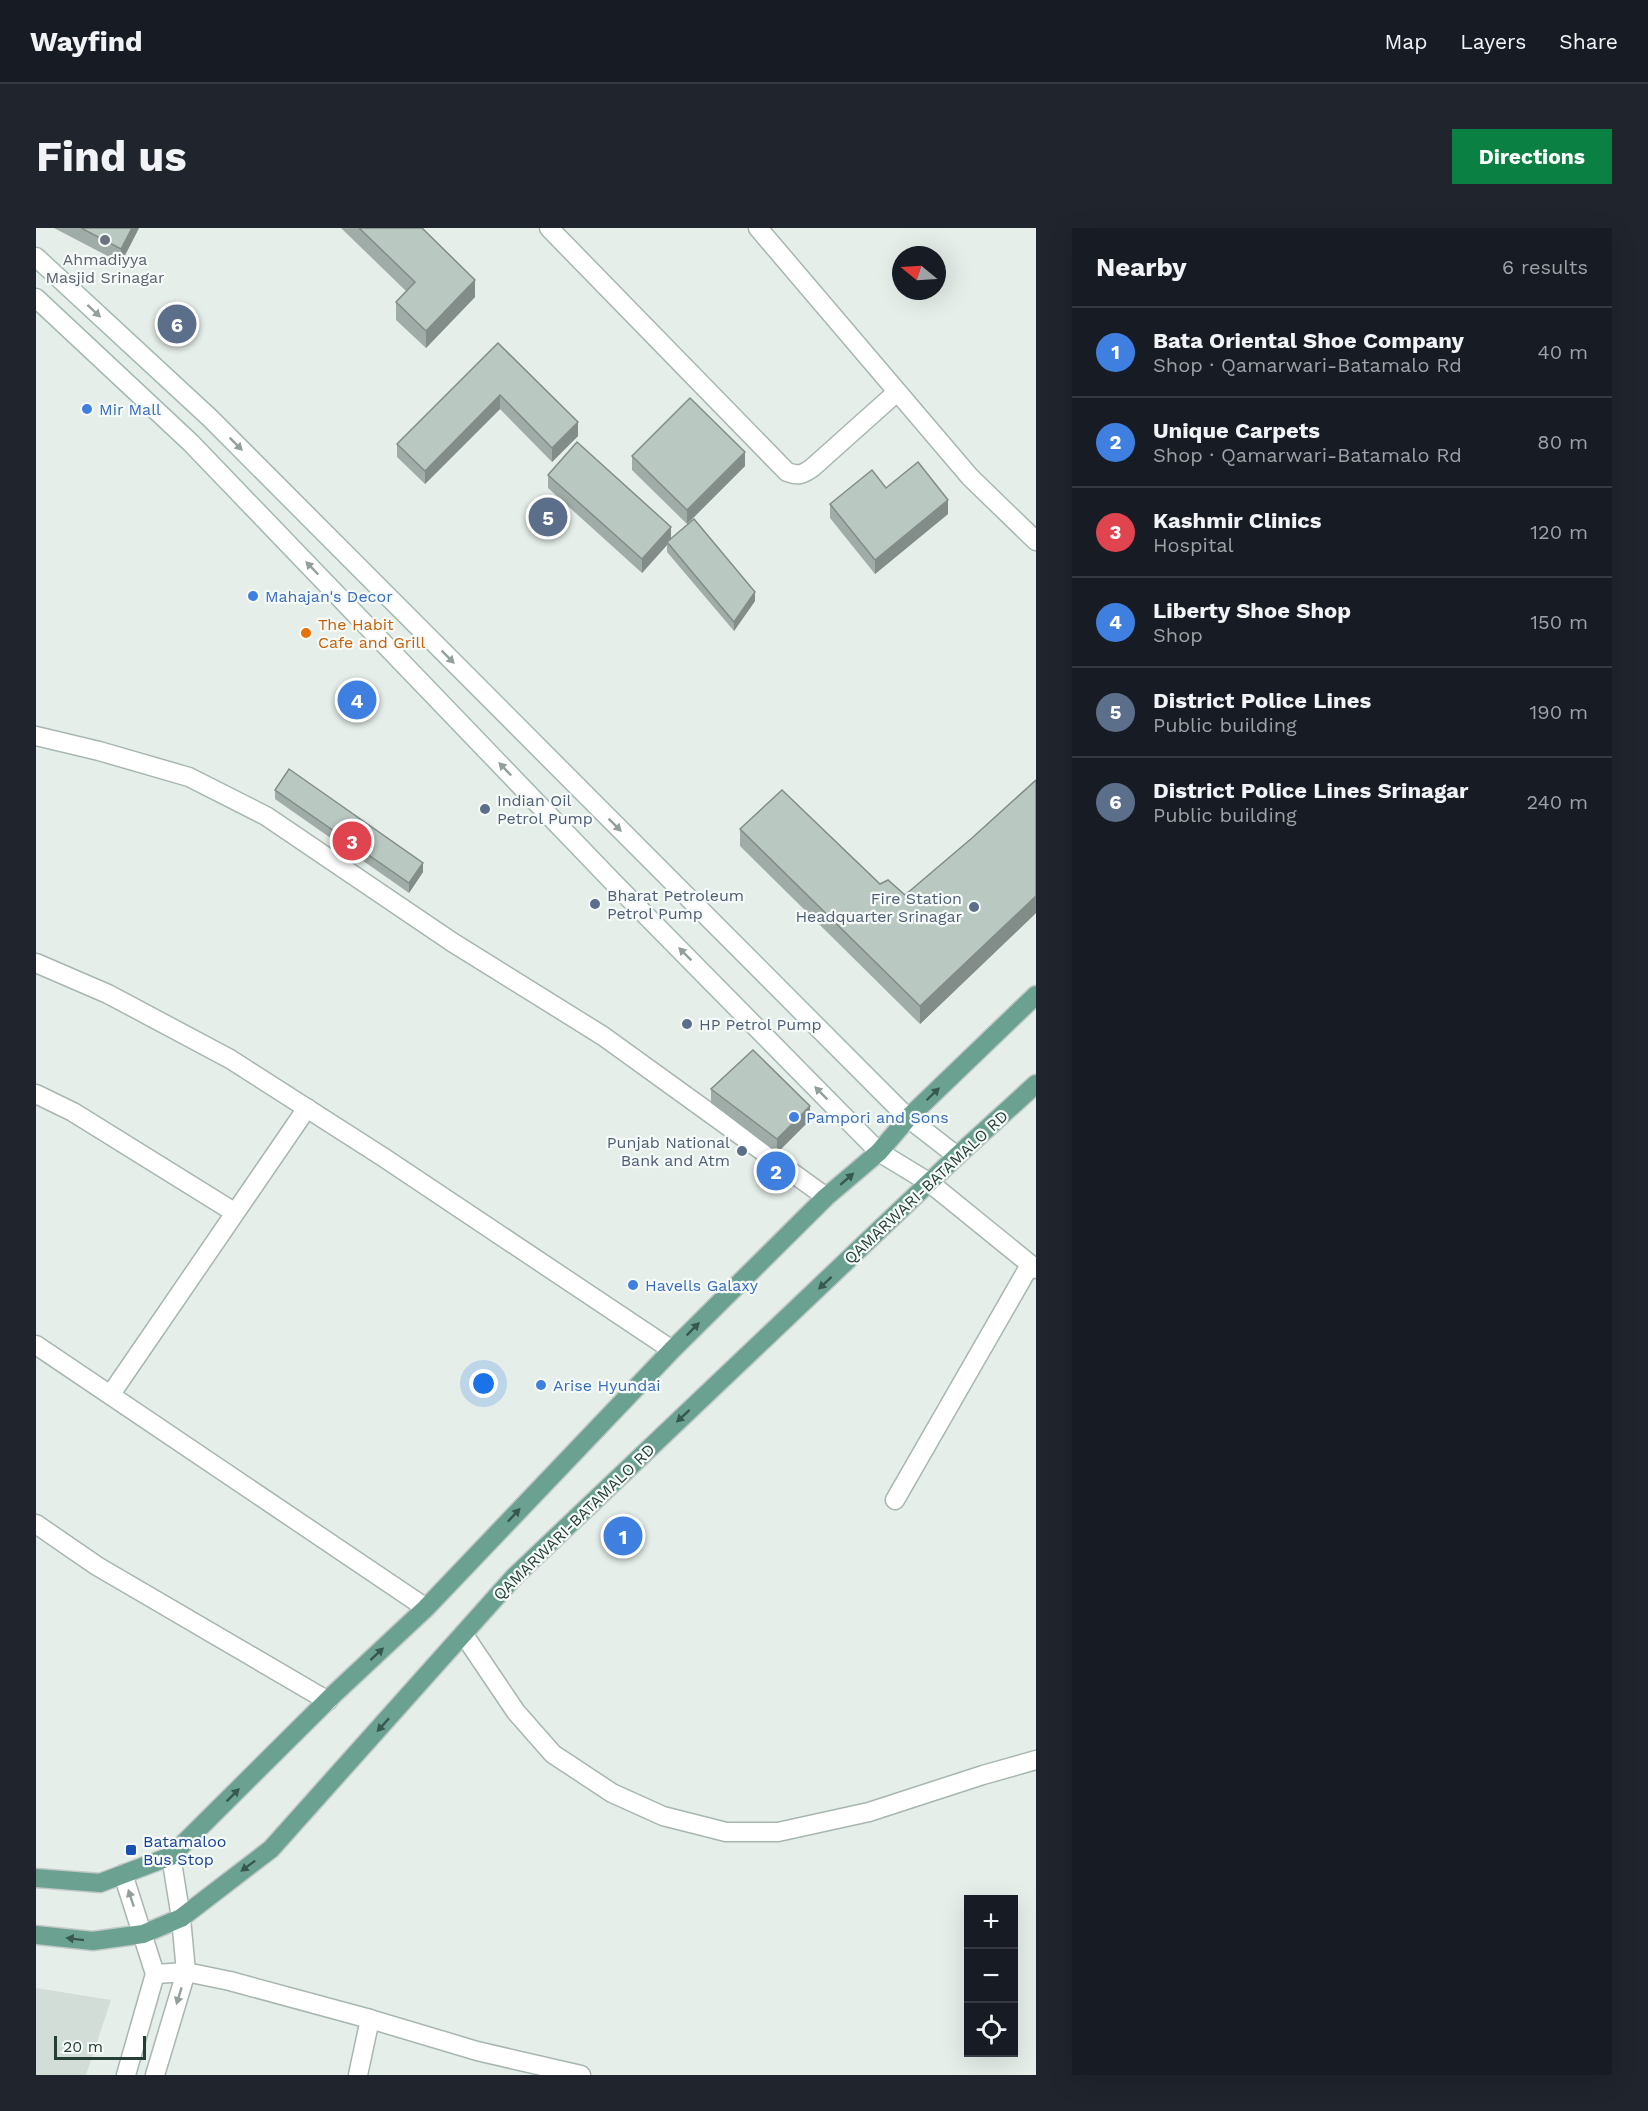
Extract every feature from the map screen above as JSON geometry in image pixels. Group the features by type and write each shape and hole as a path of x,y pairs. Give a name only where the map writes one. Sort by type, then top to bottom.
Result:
{"main road":[{"path":"36,1878 100,1882 171,1856 331,1697 426,1608 672,1350 826,1197 879,1152 908,1118 1036,995"},
{"name":"QAMARWARI-BATAMALO RD","path":"36,1935 93,1941 143,1934 181,1918 271,1849 514,1577 957,1156 1036,1084"}],"street":[{"path":"549,228 787,472 796,476 804,474 897,392"},
{"path":"758,228 970,477 1036,541"},
{"path":"36,257 210,418 908,1118 957,1156"},
{"path":"36,298 191,443 614,883 879,1152 930,1183 1033,1267 895,1500"},
{"path":"36,736 99,751 189,777 266,816 452,942 603,1036 826,1197"},
{"path":"36,963 108,994 230,1059 383,1156 672,1350"},
{"path":"36,1094 73,1112 234,1212"},
{"path":"111,1394 307,1108"},
{"path":"36,1345 426,1608"},
{"path":"36,1524 97,1566 331,1697"},
{"path":"464,1635 516,1712 553,1754 612,1793 663,1816 726,1832 778,1832 868,1812 1036,1760"},
{"path":"155,2075 186,1972 181,1918 171,1856"},
{"path":"123,1874 155,1974 126,2075"},
{"path":"155,1974 186,1972 230,1981 477,2051 581,2075"},
{"path":"358,2075 370,2019"}],"shaded area":[{"path":"36,1988 111,2000 86,2075 36,2075"}],"building":[{"path":"81,228 132,228 121,249"},
{"path":"359,228 422,228 475,280 426,331 396,302 415,282"},
{"path":"498,343 578,422 552,448 500,395 425,471 397,444"},
{"path":"690,398 745,452 687,510 632,456"},
{"path":"577,442 671,527 642,559 548,475"},
{"path":"918,462 948,500 875,560 830,504 872,470 886,488"},
{"path":"694,519 755,592 734,622 667,542"},
{"path":"289,769 423,863 409,883 275,790"},
{"name":"Fire Station Headquarter Srinagar","path":"1036,780 1036,896 920,1006 740,829 782,790 880,884 888,880 905,895"},
{"path":"753,1050 810,1106 777,1139 711,1089"}],"place":[{"name":"Ahmadiyya Masjid Srinagar","path":"105,240"},
{"name":"District Police Lines Srinagar","path":"177,324"},
{"name":"Mir Mall","path":"87,409"},
{"name":"District Police Lines","path":"548,517"},
{"name":"Mahajan's Decor","path":"253,596"},
{"name":"The Habit Cafe and Grill","path":"306,633"},
{"name":"Liberty Shoe Shop","path":"357,700"},
{"name":"Indian Oil Petrol Pump","path":"485,809"},
{"name":"Kashmir Clinics","path":"352,841"},
{"name":"Bharat Petroleum Petrol Pump","path":"595,904"},
{"name":"Fire Station Headquarter Srinagar","path":"974,907"},
{"name":"HP Petrol Pump","path":"687,1024"},
{"name":"Pampori and Sons","path":"794,1117"},
{"name":"Punjab National Bank and Atm","path":"742,1151"},
{"name":"Unique Carpets","path":"776,1171"},
{"name":"Havells Galaxy","path":"633,1285"},
{"name":"Arise Hyundai","path":"541,1385"},
{"name":"Bata Oriental Shoe Company","path":"623,1536"},
{"name":"Batamaloo Bus Stop","path":"131,1850"}]}
